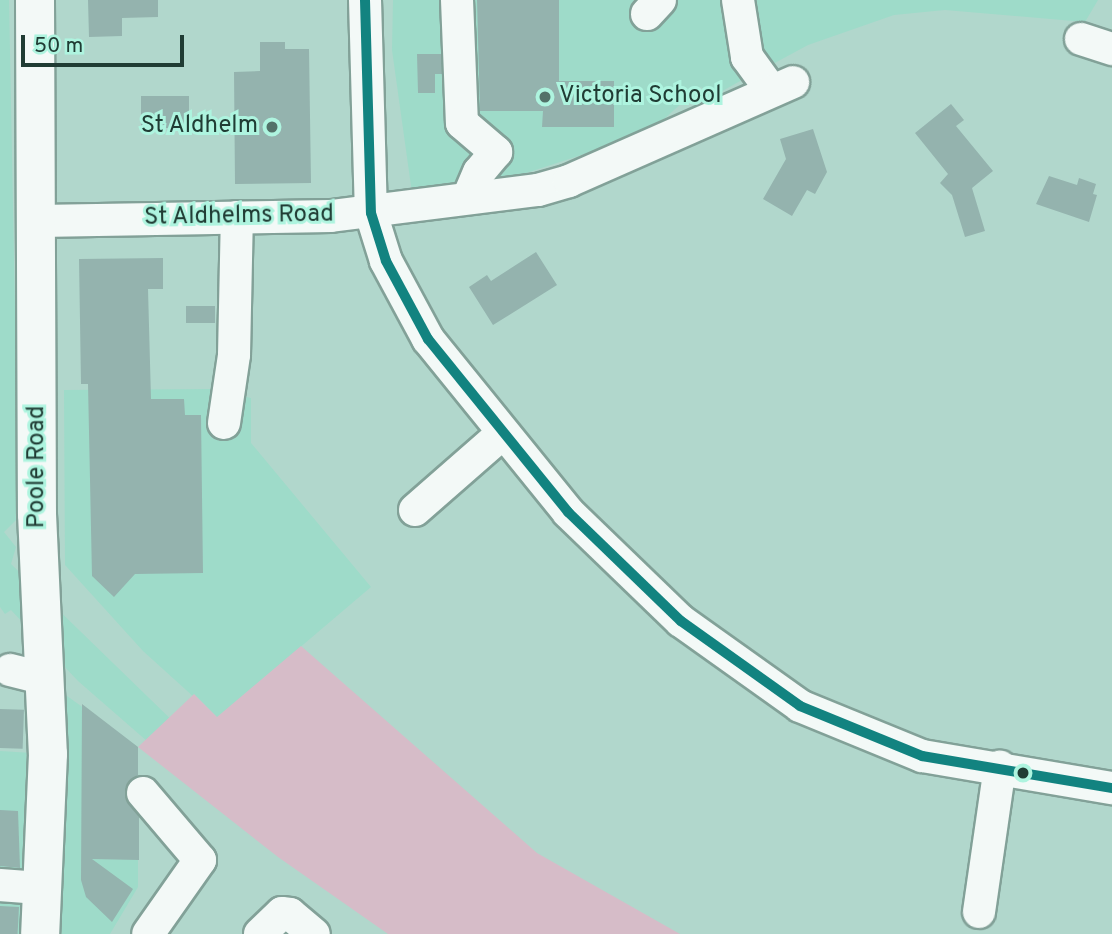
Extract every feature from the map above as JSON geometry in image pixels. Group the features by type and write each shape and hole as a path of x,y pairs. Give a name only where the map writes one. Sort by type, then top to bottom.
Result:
{"highway":[{"name":"Poole Road","path":"36,0 39,221 37,514 32,682 48,795 40,888 40,934"}],"street":[{"path":"365,0 372,213 405,304 435,349 568,512 681,621 800,706 922,756 1000,767 1112,788"},
{"path":"457,0 462,123 496,152 479,172 468,198"},
{"name":"St Aldhelms Road","path":"39,221 372,213 569,181 782,86 747,57 738,0"},
{"path":"1082,39 1112,49"},
{"path":"224,423 234,355 237,217"},
{"path":"415,510 503,433"},
{"path":"979,912 1000,767"},
{"path":"143,793 200,860 148,934"},
{"path":"0,885 40,888"},
{"path":"260,934 282,913 290,914 314,934"}],"shaded area":[{"path":"0,0 9,0 19,517 4,532 16,547 11,564 183,731 171,762 78,681 11,610 5,614 0,607"},
{"name":"Victoria School","path":"393,0 1098,0 1085,22 945,10 894,15 808,45 771,65 736,63 742,80 717,94 700,87 664,119 621,142 487,186 478,172 454,186 412,193 392,50"},
{"path":"210,389 251,398 251,443 371,587 217,718 143,651 65,565 64,390"},
{"path":"301,646 537,853 680,934 388,934 278,857 138,747 194,694 217,717"},
{"path":"42,678 138,747 138,887 110,934 0,934 0,751 48,754"}],"building":[{"path":"88,0 158,0 158,17 122,18 122,36 89,37"},
{"path":"477,0 559,0 559,81 614,81 614,127 542,127 543,111 480,111"},
{"name":"St Aldhelm","path":"260,42 285,42 285,49 309,49 311,183 235,184 234,72 260,71"},
{"path":"417,54 441,54 442,74 435,74 435,93 418,93"},
{"path":"141,96 189,96 189,128 141,128"},
{"path":"951,104 964,120 956,126 993,171 972,188 985,231 965,237 952,195 940,183 948,174 915,133"},
{"path":"813,129 827,172 815,194 807,190 792,216 763,199 786,159 780,139"},
{"path":"1049,176 1077,185 1079,178 1096,184 1093,194 1097,195 1089,222 1036,204"},
{"path":"536,252 557,285 493,325 469,287 487,275 491,281"},
{"path":"163,258 163,289 148,289 151,399 184,399 185,415 201,415 203,573 135,574 114,597 92,576 88,384 81,384 79,259"},
{"path":"186,306 215,306 215,323 186,323"},
{"path":"82,704 138,747 138,775 126,786 125,796 139,817 139,860 92,859 133,889 112,922 86,897 81,880"},
{"path":"0,709 24,710 23,749 0,748"},
{"path":"0,810 18,811 20,868 0,866"},
{"path":"0,906 19,907 18,934 0,934"}],"transit line":[{"path":"365,0 371,213 386,261 428,339 568,512 681,621 800,706 922,756 1112,788"}],"place":[{"name":"Victoria School","path":"545,97"},
{"name":"St Aldhelm","path":"272,127"}]}
